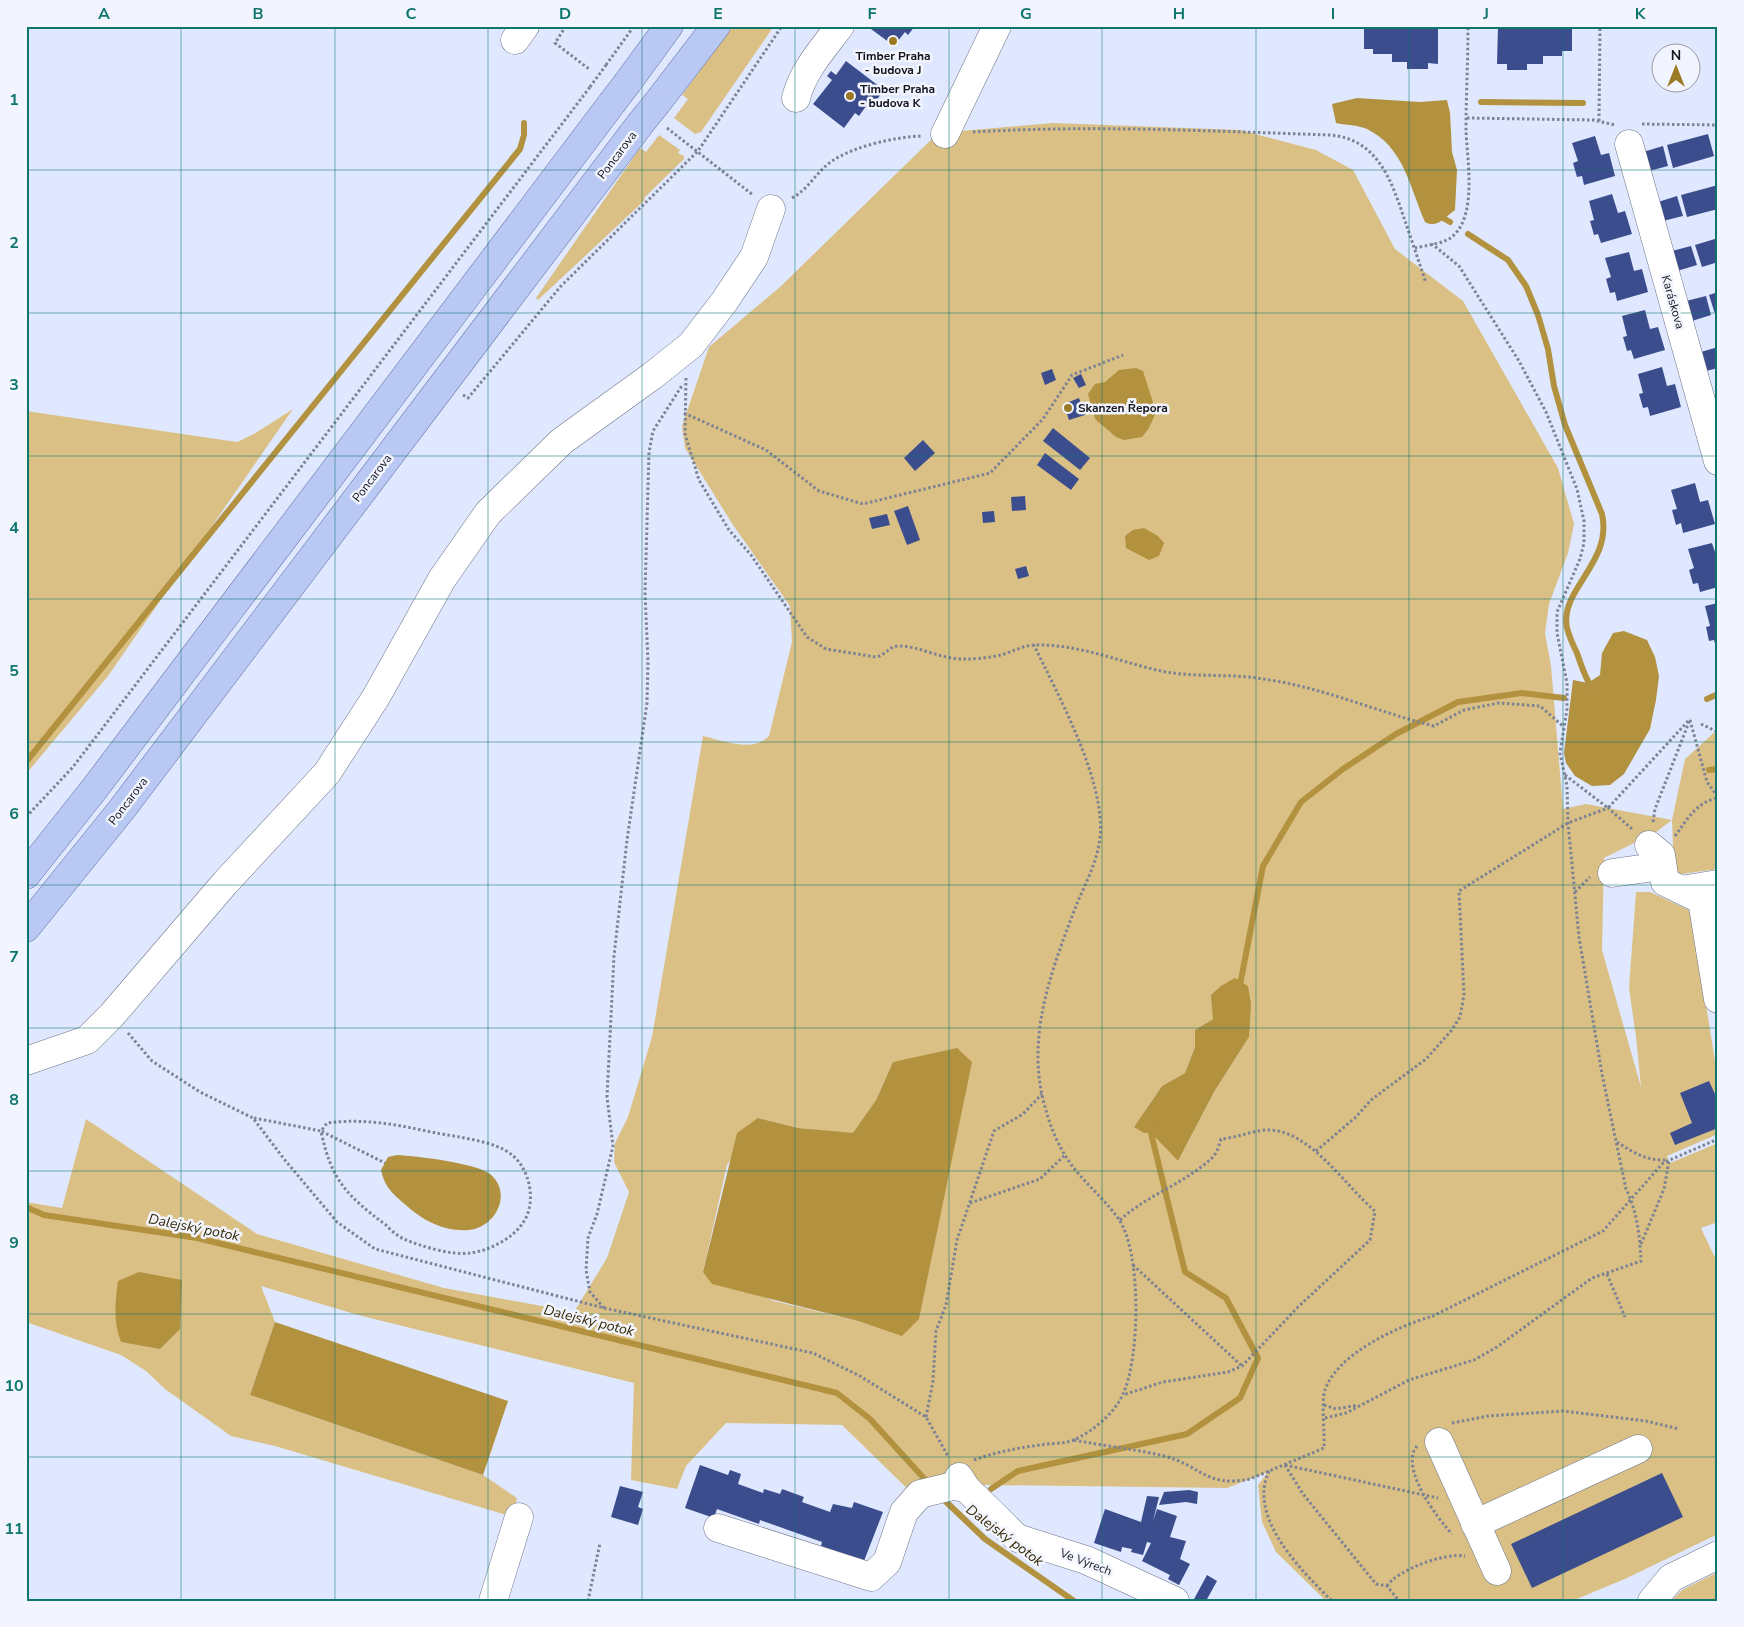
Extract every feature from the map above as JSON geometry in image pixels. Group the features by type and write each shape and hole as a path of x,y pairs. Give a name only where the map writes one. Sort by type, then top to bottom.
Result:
{"main road":[{"path":"26,875 95,788 669,26"},
{"name":"Poncarova","path":"26,928 122,809 445,382 654,118 716,26"}],"street":[{"path":"796,98 800,84 810,65 840,26"},
{"path":"945,134 997,26"},
{"name":"Karáskova","path":"1625,129 1718,461"},
{"path":"26,1062 87,1040 112,1015 225,883 327,773 376,696 442,578 488,513 562,441 652,376 691,345 724,302 754,257 771,209"},
{"path":"1612,873 1658,855 1665,882 1702,900 1718,999"},
{"path":"1680,890 1718,884"},
{"path":"1436,1436 1464,1520 1492,1561"},
{"path":"1464,1520 1638,1449"},
{"path":"718,1528 871,1577 887,1562 904,1512 946,1487"},
{"name":"Ve Výrech","path":"946,1487 1017,1538 1086,1560 1175,1601"},
{"path":"493,1601 519,1517"},
{"path":"1652,1601 1671,1578 1718,1555"}],"path":[{"path":"566,26 554,43 589,69"},
{"path":"26,817 73,766 590,87 634,26"},
{"path":"445,382 468,398 561,286 698,151 782,26"},
{"path":"1414,248 1453,236 1464,217 1469,186 1467,118 1468,26"},
{"path":"1599,121 1600,26"},
{"path":"654,118 771,209 803,192 832,161 887,140 945,134 1063,129 1337,136 1360,144 1380,161 1392,184 1426,282"},
{"path":"1467,118 1599,121 1625,129 1718,126"},
{"path":"1325,1418 1346,1413 1409,1380 1474,1360 1497,1346 1592,1278 1641,1262 1640,1244 1616,1141 1579,937 1568,823 1567,786 1560,753 1567,683 1557,633 1557,612 1580,559 1584,543 1584,521 1577,489 1546,412 1519,361 1458,266 1432,244"},
{"path":"691,345 686,379 685,434 699,480 729,530 751,555 785,602 807,637 822,648 876,657 883,656 892,647 901,646 940,657 964,660 996,656 1034,645 1101,653 1160,670 1186,675 1262,678 1319,691 1399,718 1434,726 1464,710 1499,703 1540,706 1564,727"},
{"path":"684,413 766,450 819,491 863,504 990,473 1042,419 1072,375 1123,355"},
{"path":"604,1308 590,1292 586,1270 588,1238 597,1214 613,1146 607,1097 614,956 626,840 647,703 648,661 645,593 649,452 653,431 686,379"},
{"path":"1034,645 1071,724 1091,776 1098,802 1101,835 1097,855 1062,943 1046,993 1037,1042 1042,1094 1057,1141 1066,1155 1120,1220 1132,1264 1137,1320 1134,1360 1123,1395 1106,1419 1073,1440"},
{"path":"1658,855 1694,809 1718,797 1707,782 1690,719"},
{"path":"1316,1151 1356,1117 1372,1100 1426,1059 1460,1017 1464,995 1459,891 1568,823 1608,808 1690,719"},
{"path":"1658,855 1655,809 1690,719"},
{"path":"1701,724 1718,732"},
{"path":"1565,775 1608,808 1658,855"},
{"path":"112,1015 152,1061 200,1092 253,1118 322,1132 385,1163"},
{"path":"1042,1094 1023,1114 994,1132 958,1240 946,1305 936,1331 932,1381 926,1417 946,1487 971,1462 997,1452 1073,1440 1166,1456 1214,1480 1239,1481 1285,1465 1324,1448 1324,1392 1332,1374 1376,1339 1408,1324 1433,1316 1603,1231 1663,1163 1718,1139"},
{"path":"253,1118 284,1159 337,1222 375,1249 604,1308 813,1353 860,1376 926,1417"},
{"path":"374,1120 488,1144 512,1154 526,1173 531,1197 523,1224 501,1242 470,1254 440,1250 402,1238 359,1206 338,1181 327,1159 322,1132 327,1123 374,1120"},
{"path":"1120,1220 1136,1205 1166,1190 1215,1156 1221,1139 1268,1130 1290,1136 1316,1151 1360,1199 1376,1211 1370,1240 1298,1307 1242,1366 1228,1372 1163,1382 1123,1395"},
{"path":"1616,1141 1632,1152 1645,1157 1656,1160 1669,1160"},
{"path":"969,1203 1040,1179 1066,1155"},
{"path":"1640,1244 1664,1190 1669,1160"},
{"path":"1132,1264 1242,1366"},
{"path":"1607,1274 1625,1317"},
{"path":"1324,1405 1336,1409 1362,1405"},
{"path":"1464,1520 1425,1495 1412,1470 1413,1450 1464,1419 1563,1411 1646,1421 1679,1429"},
{"path":"1285,1465 1425,1495 1464,1520"},
{"path":"1285,1465 1298,1487 1376,1584 1387,1586 1399,1601"},
{"path":"1269,1471 1263,1488 1270,1522 1284,1550 1332,1601"},
{"path":"588,1601 600,1543"},
{"path":"1387,1586 1392,1578 1442,1556 1455,1554 1492,1561"}],"shaded area":[{"path":"733,26 774,26 701,132 695,134 674,118 688,99 682,95"},
{"path":"1357,98 1420,102 1447,100 1450,113 1452,152 1457,170 1455,210 1441,221 1433,224 1425,222 1410,182 1398,157 1390,146 1367,129 1336,123 1332,104"},
{"path":"1053,123 1240,130 1316,150 1353,170 1395,249 1463,301 1558,468 1574,524 1568,553 1549,604 1545,633 1551,666 1563,809 1586,804 1672,820 1656,832 1604,858 1602,950 1641,1087 1629,988 1636,892 1650,892 1691,911 1715,1061 1718,1068 1718,1134 1667,1156 1670,1163 1718,1143 1718,1222 1701,1228 1718,1264 1718,1534 1627,1578 1572,1601 1326,1601 1276,1552 1262,1522 1258,1485 1268,1472 1227,1488 986,1485 923,1504 842,1425 726,1423 686,1466 677,1489 631,1480 634,1383 358,1315 261,1286 275,1322 250,1395 483,1475 517,1498 513,1517 275,1446 231,1436 165,1389 146,1371 121,1355 26,1322 26,1202 62,1208 86,1119 257,1234 444,1288 574,1312 607,1258 629,1192 614,1162 615,1143 628,1117 652,1037 703,736 729,743 746,745 755,744 769,736 792,642 790,606 733,525 685,448 682,426 709,347 780,287 938,133","holes":["1213,1019 1249,1037 1214,1092 1178,1161 1151,1133 1134,1127 1162,1086 1185,1073 1195,1047 1195,1030","910,1059 902,1335 858,1321 774,1301 703,1272 727,1165 758,1118 798,1128 853,1134 876,1100 893,1062"]},
{"path":"659,135 680,150 678,153 684,156 684,159 644,198 645,200 538,300 536,298 640,148 646,152"},
{"path":"1136,368 1143,371 1156,412 1149,428 1142,437 1124,440 1116,437 1095,419 1088,394 1095,384 1105,382 1119,370"},
{"path":"293,409 108,676 26,774 26,411 237,442 254,434"},
{"path":"1144,528 1158,536 1164,543 1159,556 1149,560 1126,548 1125,536 1133,530"},
{"path":"1624,631 1647,640 1655,657 1659,676 1656,700 1650,729 1624,774 1610,785 1592,786 1575,776 1566,763 1564,753 1573,680 1588,683 1600,675 1602,653 1613,633"},
{"path":"1718,729 1718,869 1674,875 1672,820 1685,759"},
{"path":"1235,978 1248,986 1251,1004 1249,1037 1214,1092 1178,1161 1151,1133 1144,1133 1134,1127 1162,1086 1185,1073 1195,1047 1195,1030 1213,1019 1211,995 1221,986"},
{"path":"957,1048 972,1062 919,1319 902,1336 858,1321 712,1284 703,1272 737,1133 758,1118 798,1128 853,1133 876,1100 893,1062"},
{"path":"397,1155 445,1161 483,1170 490,1174 497,1182 501,1199 494,1216 479,1228 460,1230 443,1227 420,1216 398,1198 385,1182 381,1170 388,1157"},
{"path":"139,1272 182,1280 180,1329 160,1349 121,1342 118,1334 115,1312 118,1281"},
{"path":"275,1322 508,1401 483,1475 250,1395"},
{"path":"1718,1572 1718,1600 1671,1601 1682,1590"}],"building":[{"name":"Timber Praha - budova J","path":"872,26 915,26 908,35 905,32 894,46 871,29"},
{"path":"1364,26 1438,26 1438,64 1428,63 1428,69 1407,69 1407,62 1392,62 1392,54 1373,54 1373,49 1364,49"},
{"path":"1498,26 1572,26 1572,51 1562,51 1562,56 1543,56 1543,64 1527,64 1527,70 1507,70 1507,64 1497,64"},
{"name":"Timber Praha - budova K","path":"846,61 884,90 873,105 869,102 859,116 855,113 844,128 813,104 832,80 827,76 831,71 836,75"},
{"path":"1708,134 1714,156 1673,168 1667,145"},
{"path":"1595,136 1601,155 1609,153 1615,176 1584,185 1582,176 1577,177 1573,163 1578,161 1572,143"},
{"path":"1663,146 1668,166 1649,171 1643,152"},
{"path":"1718,185 1718,209 1687,217 1681,195"},
{"path":"1612,194 1618,213 1625,211 1632,234 1601,243 1598,234 1594,235 1590,221 1594,220 1589,201"},
{"path":"1677,196 1683,216 1663,221 1658,202"},
{"path":"1718,238 1718,262 1702,267 1695,245"},
{"path":"1691,246 1697,265 1677,271 1672,251"},
{"path":"1629,252 1634,271 1642,269 1648,292 1617,301 1615,292 1610,293 1606,279 1611,277 1605,258"},
{"path":"1718,292 1718,316 1716,317 1709,295"},
{"path":"1706,296 1711,315 1692,321 1686,301"},
{"path":"1645,310 1650,329 1658,327 1665,350 1634,359 1631,350 1627,351 1623,337 1627,336 1622,316"},
{"path":"1718,347 1718,368 1706,371 1701,352"},
{"path":"1662,367 1667,386 1675,384 1681,407 1650,416 1648,407 1643,408 1639,394 1643,393 1638,374"},
{"path":"1052,369 1056,380 1045,385 1041,373"},
{"path":"1081,374 1086,385 1079,388 1073,378"},
{"path":"1079,398 1085,415 1069,420 1064,404"},
{"path":"1053,428 1090,458 1080,470 1043,441"},
{"path":"923,440 935,453 915,471 904,458"},
{"path":"1045,453 1079,479 1071,490 1037,465"},
{"path":"1695,483 1700,502 1708,500 1715,524 1683,533 1681,523 1676,525 1672,510 1677,509 1671,490"},
{"path":"1025,496 1026,510 1012,511 1011,497"},
{"path":"908,506 920,540 907,545 894,511"},
{"path":"994,511 995,522 983,523 982,512"},
{"path":"887,514 890,525 872,529 869,518"},
{"path":"1712,543 1718,561 1718,587 1700,592 1698,583 1693,584 1689,570 1694,568 1688,549"},
{"path":"1026,566 1029,576 1018,579 1015,569"},
{"path":"1718,603 1717,651 1714,640 1709,641 1706,627 1710,626 1705,606"},
{"path":"1709,1081 1715,1094 1718,1093 1718,1120 1716,1121 1718,1128 1675,1145 1670,1133 1692,1123 1680,1093"},
{"path":"700,1465 728,1475 730,1470 741,1474 738,1484 763,1493 764,1489 780,1494 782,1489 804,1497 802,1502 830,1512 833,1504 852,1508 854,1502 883,1512 864,1561 821,1546 822,1542 760,1520 759,1524 717,1509 714,1518 685,1508"},
{"path":"1662,1473 1683,1517 1532,1588 1511,1544"},
{"path":"620,1486 643,1492 638,1507 643,1509 638,1525 611,1517"},
{"path":"1189,1490 1198,1492 1197,1504 1186,1502 1159,1505 1164,1492"},
{"path":"1147,1496 1159,1497 1153,1521 1157,1509 1177,1516 1170,1537 1186,1541 1180,1559 1190,1564 1179,1585 1168,1579 1170,1575 1142,1561 1151,1543 1147,1542 1143,1555 1131,1552 1132,1549 1122,1547 1121,1552 1094,1543 1105,1509 1141,1522"},
{"path":"1207,1575 1217,1581 1206,1601 1193,1601"}],"waterway":[{"path":"1481,102 1583,103"},
{"path":"26,762 520,149 524,135 524,123"},
{"path":"1440,211 1443,218 1450,222"},
{"path":"1468,234 1508,260 1526,286 1538,315 1548,349 1554,386 1565,425 1602,514 1603,531 1600,547 1594,561 1577,588 1567,614 1569,634 1585,676 1592,688"},
{"path":"1239,990 1263,866 1301,802 1343,769 1396,734 1458,702 1522,693 1564,698"},
{"path":"1707,699 1718,694"},
{"path":"1709,770 1718,769"},
{"path":"991,1489 1018,1471 1187,1434 1240,1398 1258,1358 1226,1298 1185,1272 1151,1133 1155,1125"},
{"name":"Dalejský potok","path":"26,1207 44,1215 197,1238 837,1393 870,1419 930,1485"},
{"name":"Dalejský potok","path":"940,1496 985,1539 1074,1601"}],"place":[{"name":"Timber Praha - budova J","path":"893,41"},
{"name":"Timber Praha - budova K","path":"850,96"},
{"name":"Skanzen Řepora","path":"1068,408"}]}
